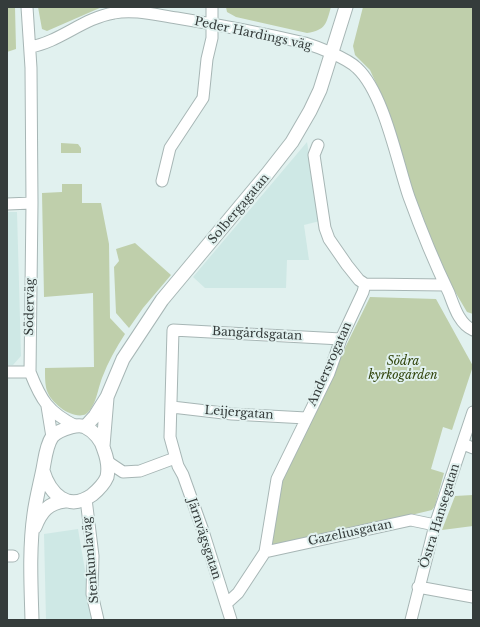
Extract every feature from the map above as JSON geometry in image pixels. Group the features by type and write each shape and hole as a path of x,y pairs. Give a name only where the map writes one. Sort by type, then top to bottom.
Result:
{"main road":[{"name":"Solbergagatan","path":"81,426 95,416 107,397 123,359 150,316 292,142 320,90 346,7"},
{"name":"Solbergagatan","path":"103,446 107,397"},
{"path":"32,536 39,516 49,505 65,501 86,499 96,492 104,483 107,475 108,462 103,446 96,436 81,426 63,430 52,437 48,449 34,514 32,536 32,620"},
{"path":"43,471 50,489 65,501"}],"street":[{"name":"Söderväg","path":"27,7 30,47 32,203 30,372 39,395 47,406 57,416 81,426"},
{"path":"162,181 170,148 203,98 212,23 212,7"},
{"name":"Peder Hardings väg","path":"30,47 46,43 92,19 121,12 136,12 212,23 305,43 331,54 357,68 370,87 382,111 409,197 445,285 460,318 466,326 473,330"},
{"path":"318,145 314,155 325,228 330,239 347,265 359,280 365,284 445,285"},
{"path":"7,204 32,203"},
{"name":"Andersrogatan","path":"226,604 238,592 265,552 277,479 329,373 341,339 363,292 365,284"},
{"name":"Bangårdsgatan","path":"173,330 341,339"},
{"name":"Järnvägsgatan","path":"173,330 170,436 176,458 197,514 231,620"},
{"path":"7,372 30,372"},
{"name":"Söderväg","path":"47,406 52,437"},
{"name":"Leijergatan","path":"172,407 232,414 306,418"},
{"name":"Östra Hansegatan","path":"411,620 418,587 435,525 468,446 473,412"},
{"path":"108,462 123,472 140,471 176,458"},
{"name":"Stenkumlaväg","path":"86,499 93,556 92,594 98,620"},
{"name":"Gazeliusgatan","path":"265,552 411,520 435,525"},
{"path":"418,587 473,597"}],"shaded area":[{"path":"307,142 320,221 304,225 309,260 287,260 286,288 205,288 193,277"},
{"path":"7,212 17,212 21,356 13,365 7,365"},
{"path":"78,529 86,576 101,620 46,620 44,534"}],"green space":[{"path":"7,7 15,7 16,49 7,52"},
{"path":"38,7 102,7 47,31 42,29"},
{"path":"226,7 331,7 328,18 322,28 307,33 236,17 227,12"},
{"path":"363,7 473,7 473,314 467,312 444,273 413,195 388,110 370,70 355,55 353,46"},
{"path":"61,143 78,144 81,148 81,153 61,153"},
{"path":"62,184 82,184 82,203 101,203 109,244 110,318 125,334 107,366 92,407 86,414 83,415 66,412 61,408 49,395 45,381 45,368 94,367 93,293 44,297 42,193 62,192"},
{"path":"135,243 171,275 143,308 129,328 116,313 114,267 119,261 116,249"},
{"name":"Södra kyrkogården","path":"370,297 436,299 473,366 452,430 443,427 431,469 444,473 435,506 432,510 277,547 272,544 270,539 280,480"},
{"path":"473,495 473,526 442,530 455,496"}]}
